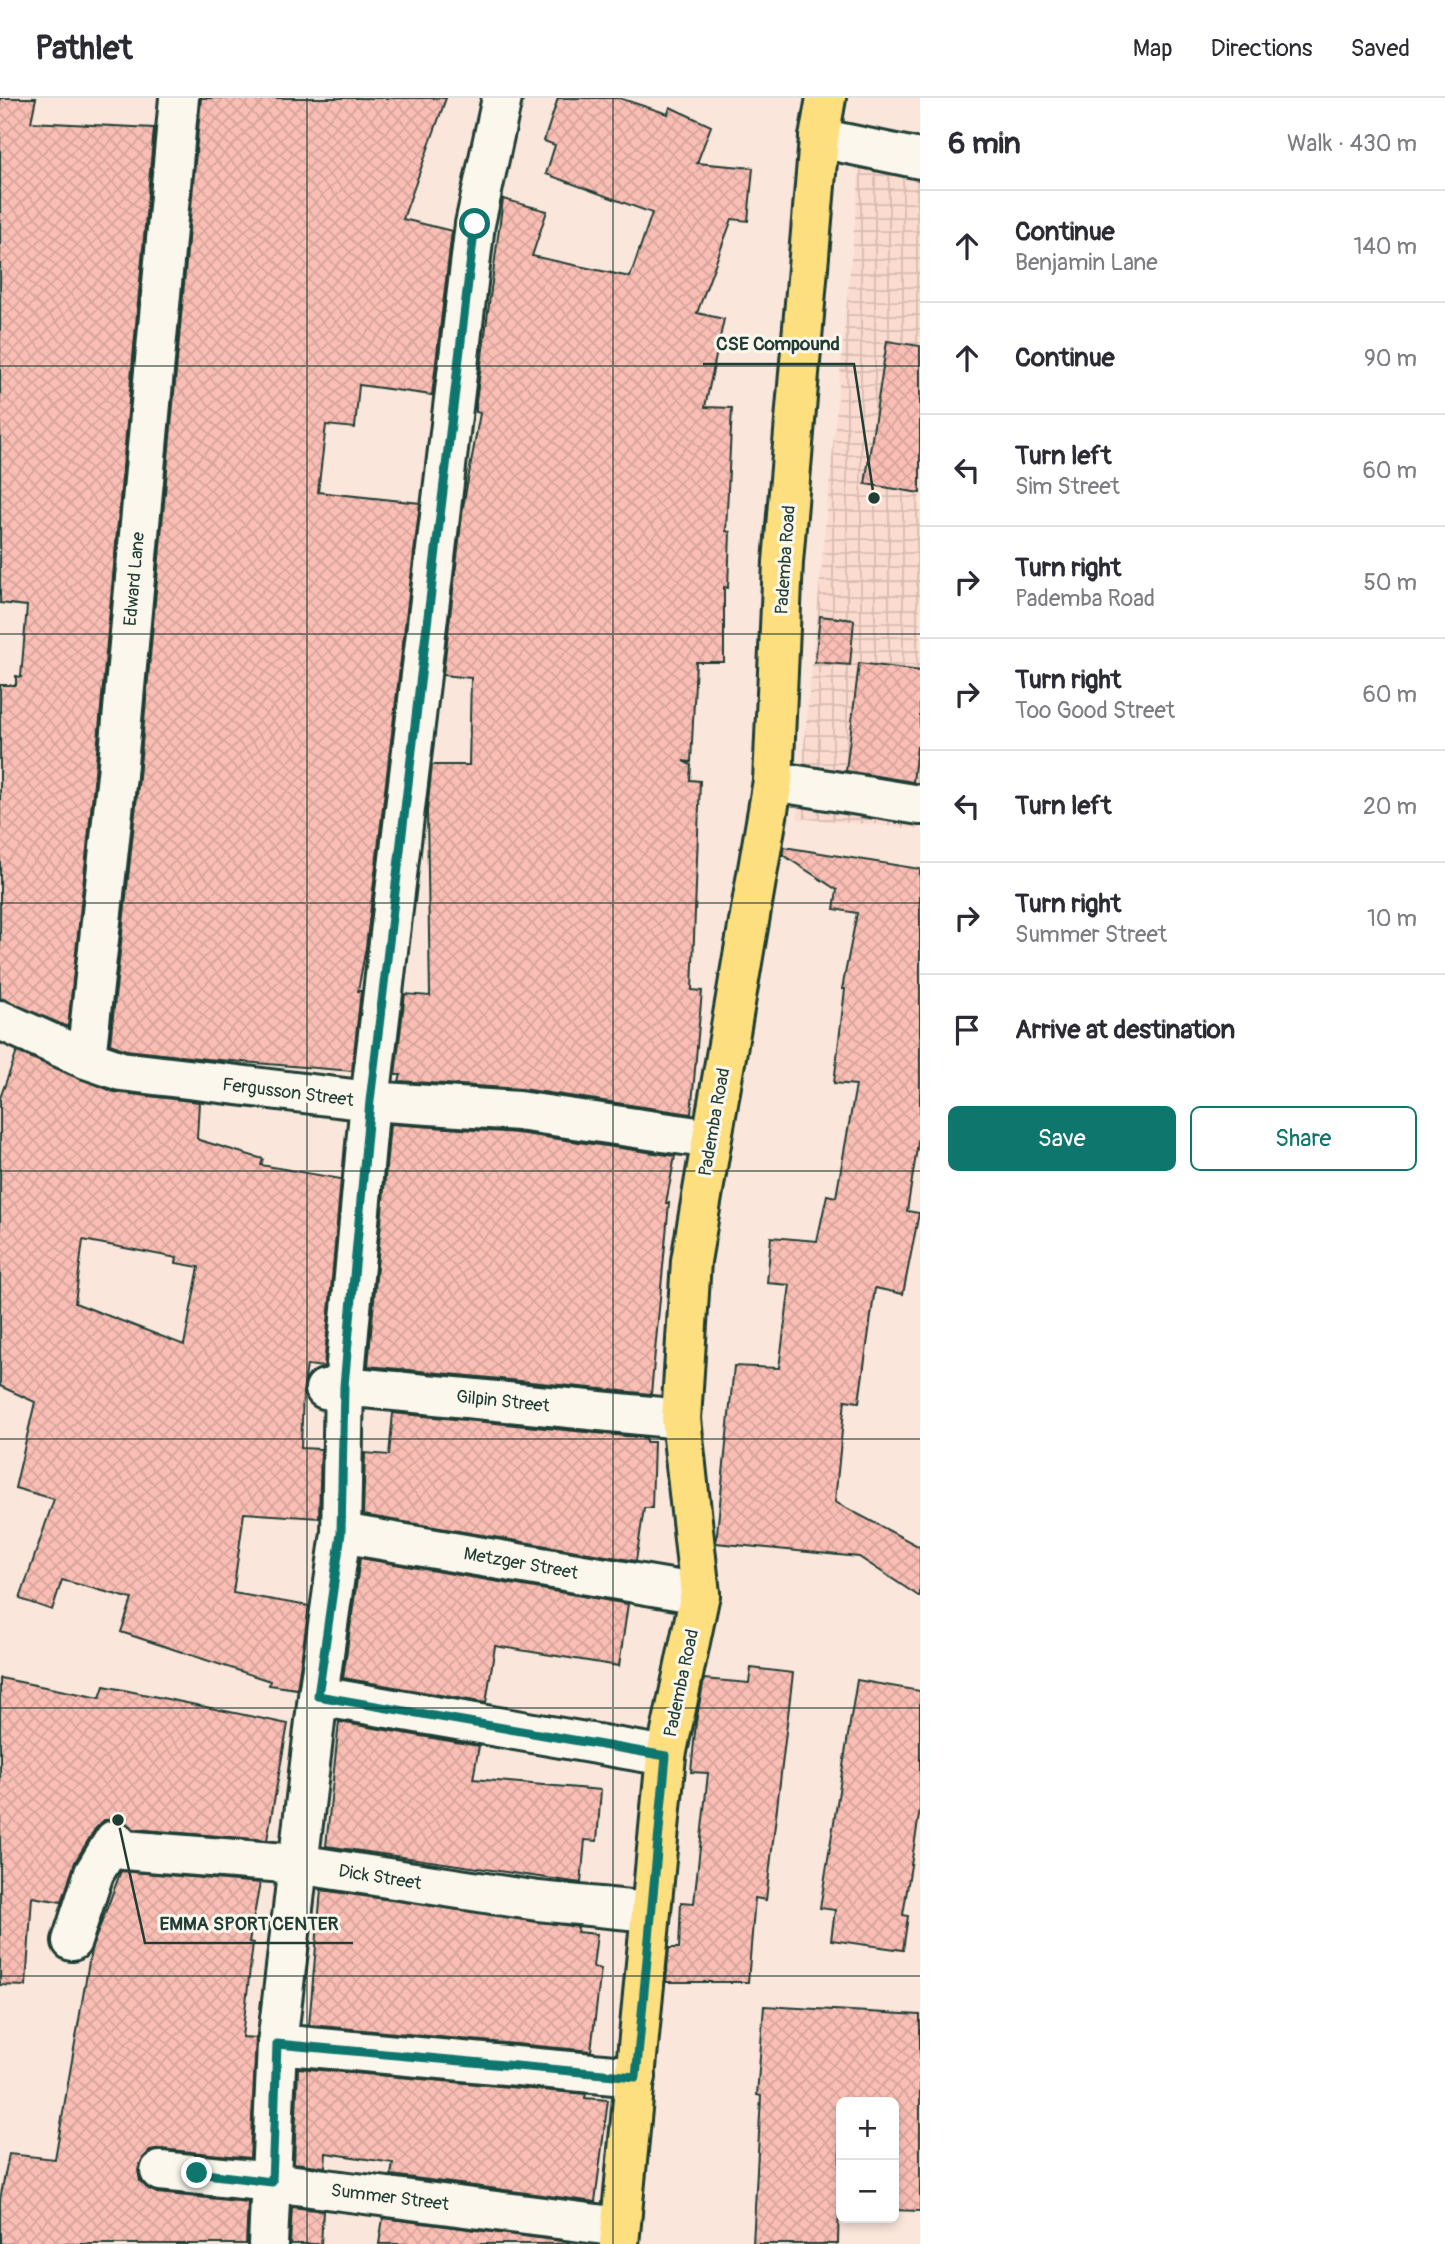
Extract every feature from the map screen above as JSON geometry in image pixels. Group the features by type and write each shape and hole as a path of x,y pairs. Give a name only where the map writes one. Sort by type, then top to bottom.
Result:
{"main road":[{"name":"Pademba Road","path":"619,2236 666,1756 700,1594 681,1419 691,1261 773,781 783,562 819,138 826,98"}],"street":[{"name":"Edward Lane","path":"86,1059 117,775 179,98"},
{"path":"268,2244 277,2044 318,1696 341,1533 335,1387 475,224 502,98"},
{"path":"819,138 920,159"},
{"path":"773,781 920,805"},
{"name":"Fergusson Street","path":"3,1028 121,1071 370,1101 519,1111 711,1139"},
{"name":"Gilpin Street","path":"335,1387 681,1419"},
{"name":"Metzger Street","path":"341,1533 700,1594"},
{"path":"318,1696 666,1756"},
{"name":"Dick Street","path":"72,1941 94,1873 117,1835 538,1901 650,1912"},
{"path":"277,2044 636,2077"},
{"name":"Summer Street","path":"160,2171 272,2182 619,2236"}],"shaded area":[{"path":"860,168 920,177 920,829 797,818"}],"building":[{"path":"0,98 36,98 31,122 154,128 95,773 68,1027 0,998 0,685 16,685 16,676 21,677 27,606 0,603"},
{"path":"201,98 446,98 403,219 452,231 432,395 359,385 355,428 326,425 318,492 420,503 366,947 358,991 361,991 352,1071 126,1050 110,1044 139,777"},
{"path":"558,98 619,98 668,114 670,107 711,126 697,163 753,168 748,221 732,219 697,313 724,319 705,407 732,408 726,531 730,532 728,588 724,587 724,662 696,662 691,762 683,761 691,765 690,780 700,781 692,990 702,991 691,1114 522,1089 399,1081 401,1075 395,1075 405,994 430,996 427,812 432,765 469,765 471,678 443,675 463,507 480,413 476,412 476,402 503,199 547,211 532,256 630,277 652,213 546,174 555,145 544,141"},
{"path":"887,341 920,346 920,493 865,484"},
{"path":"820,616 854,620 850,665 815,662"},
{"path":"859,663 920,671 920,748 917,747 913,782 846,771"},
{"path":"784,847 920,869 920,1130 907,1211 919,1213 903,1294 875,1288 859,1402 845,1400 835,1502 920,1547 920,1597 859,1557 716,1543 734,1366 779,1368 790,1285 767,1283 771,1237 817,1241 827,1195 836,1197 856,1085 834,1083 845,989 842,989 857,913 834,909 837,890 783,855"},
{"path":"17,1052 114,1092 199,1102 199,1140 263,1159 261,1165 341,1179 324,1367 307,1365 303,1392 301,1448 321,1449 319,1518 244,1513 233,1593 309,1606 297,1689 269,1685 270,1681 121,1632 132,1599 62,1580 52,1610 20,1599 54,1499 15,1488 35,1402 0,1386 0,1098","holes":["83,1240 177,1258 176,1263 199,1267 184,1345 75,1303"]},
{"path":"390,1124 517,1133 675,1156 666,1203 669,1203 651,1394 368,1366"},
{"path":"393,1413 646,1438 646,1442 654,1442 652,1508 644,1508 636,1561 363,1515 365,1453 389,1455"},
{"path":"360,1558 628,1604 619,1666 495,1646 486,1703 343,1678"},
{"path":"751,1668 793,1673 766,1900 755,1898 748,1982 666,1982 669,1948 679,1948 681,1902 694,1903 708,1773 691,1772 704,1679 749,1683"},
{"path":"0,1678 100,1698 104,1686 288,1724 267,1840 134,1829 119,1819 104,1820 95,1829 75,1862 62,1902 32,1897 26,1986 0,1985"},
{"path":"857,1680 920,1691 920,1809 903,1915 908,1916 903,1950 831,1940 835,1910 820,1908"},
{"path":"339,1722 479,1746 473,1779 601,1790 597,1841 585,1840 581,1883 326,1846"},
{"path":"121,1871 260,1883 249,1942 253,1943 242,2037 256,2038 250,2158 161,2149 150,2151 143,2158 138,2170 140,2181 157,2193 248,2202 246,2244 0,2244 0,2199 9,2154 55,2159 91,1950"},
{"path":"321,1890 578,1927 577,1932 597,1934 593,1967 601,1969 591,2051 309,2025"},
{"path":"764,2006 920,2015 920,2211 899,2210 899,2097 836,2097 838,2244 753,2244 761,2096 757,2095"},
{"path":"298,2068 586,2094 585,2098 608,2100 595,2202 391,2175 393,2163 326,2153 325,2167 294,2163"},
{"path":"292,2207 323,2211 321,2244 290,2244"},
{"path":"383,2218 569,2242 569,2244 379,2244"}],"place":[{"name":"CSE Compound","path":"874,498"},
{"name":"EMMA SPORT CENTER","path":"118,1820"}],"route":[{"path":"197,2173 272,2182 277,2044 636,2077 666,1756 318,1696 341,1533 344,1386 370,1101 475,224"}]}
